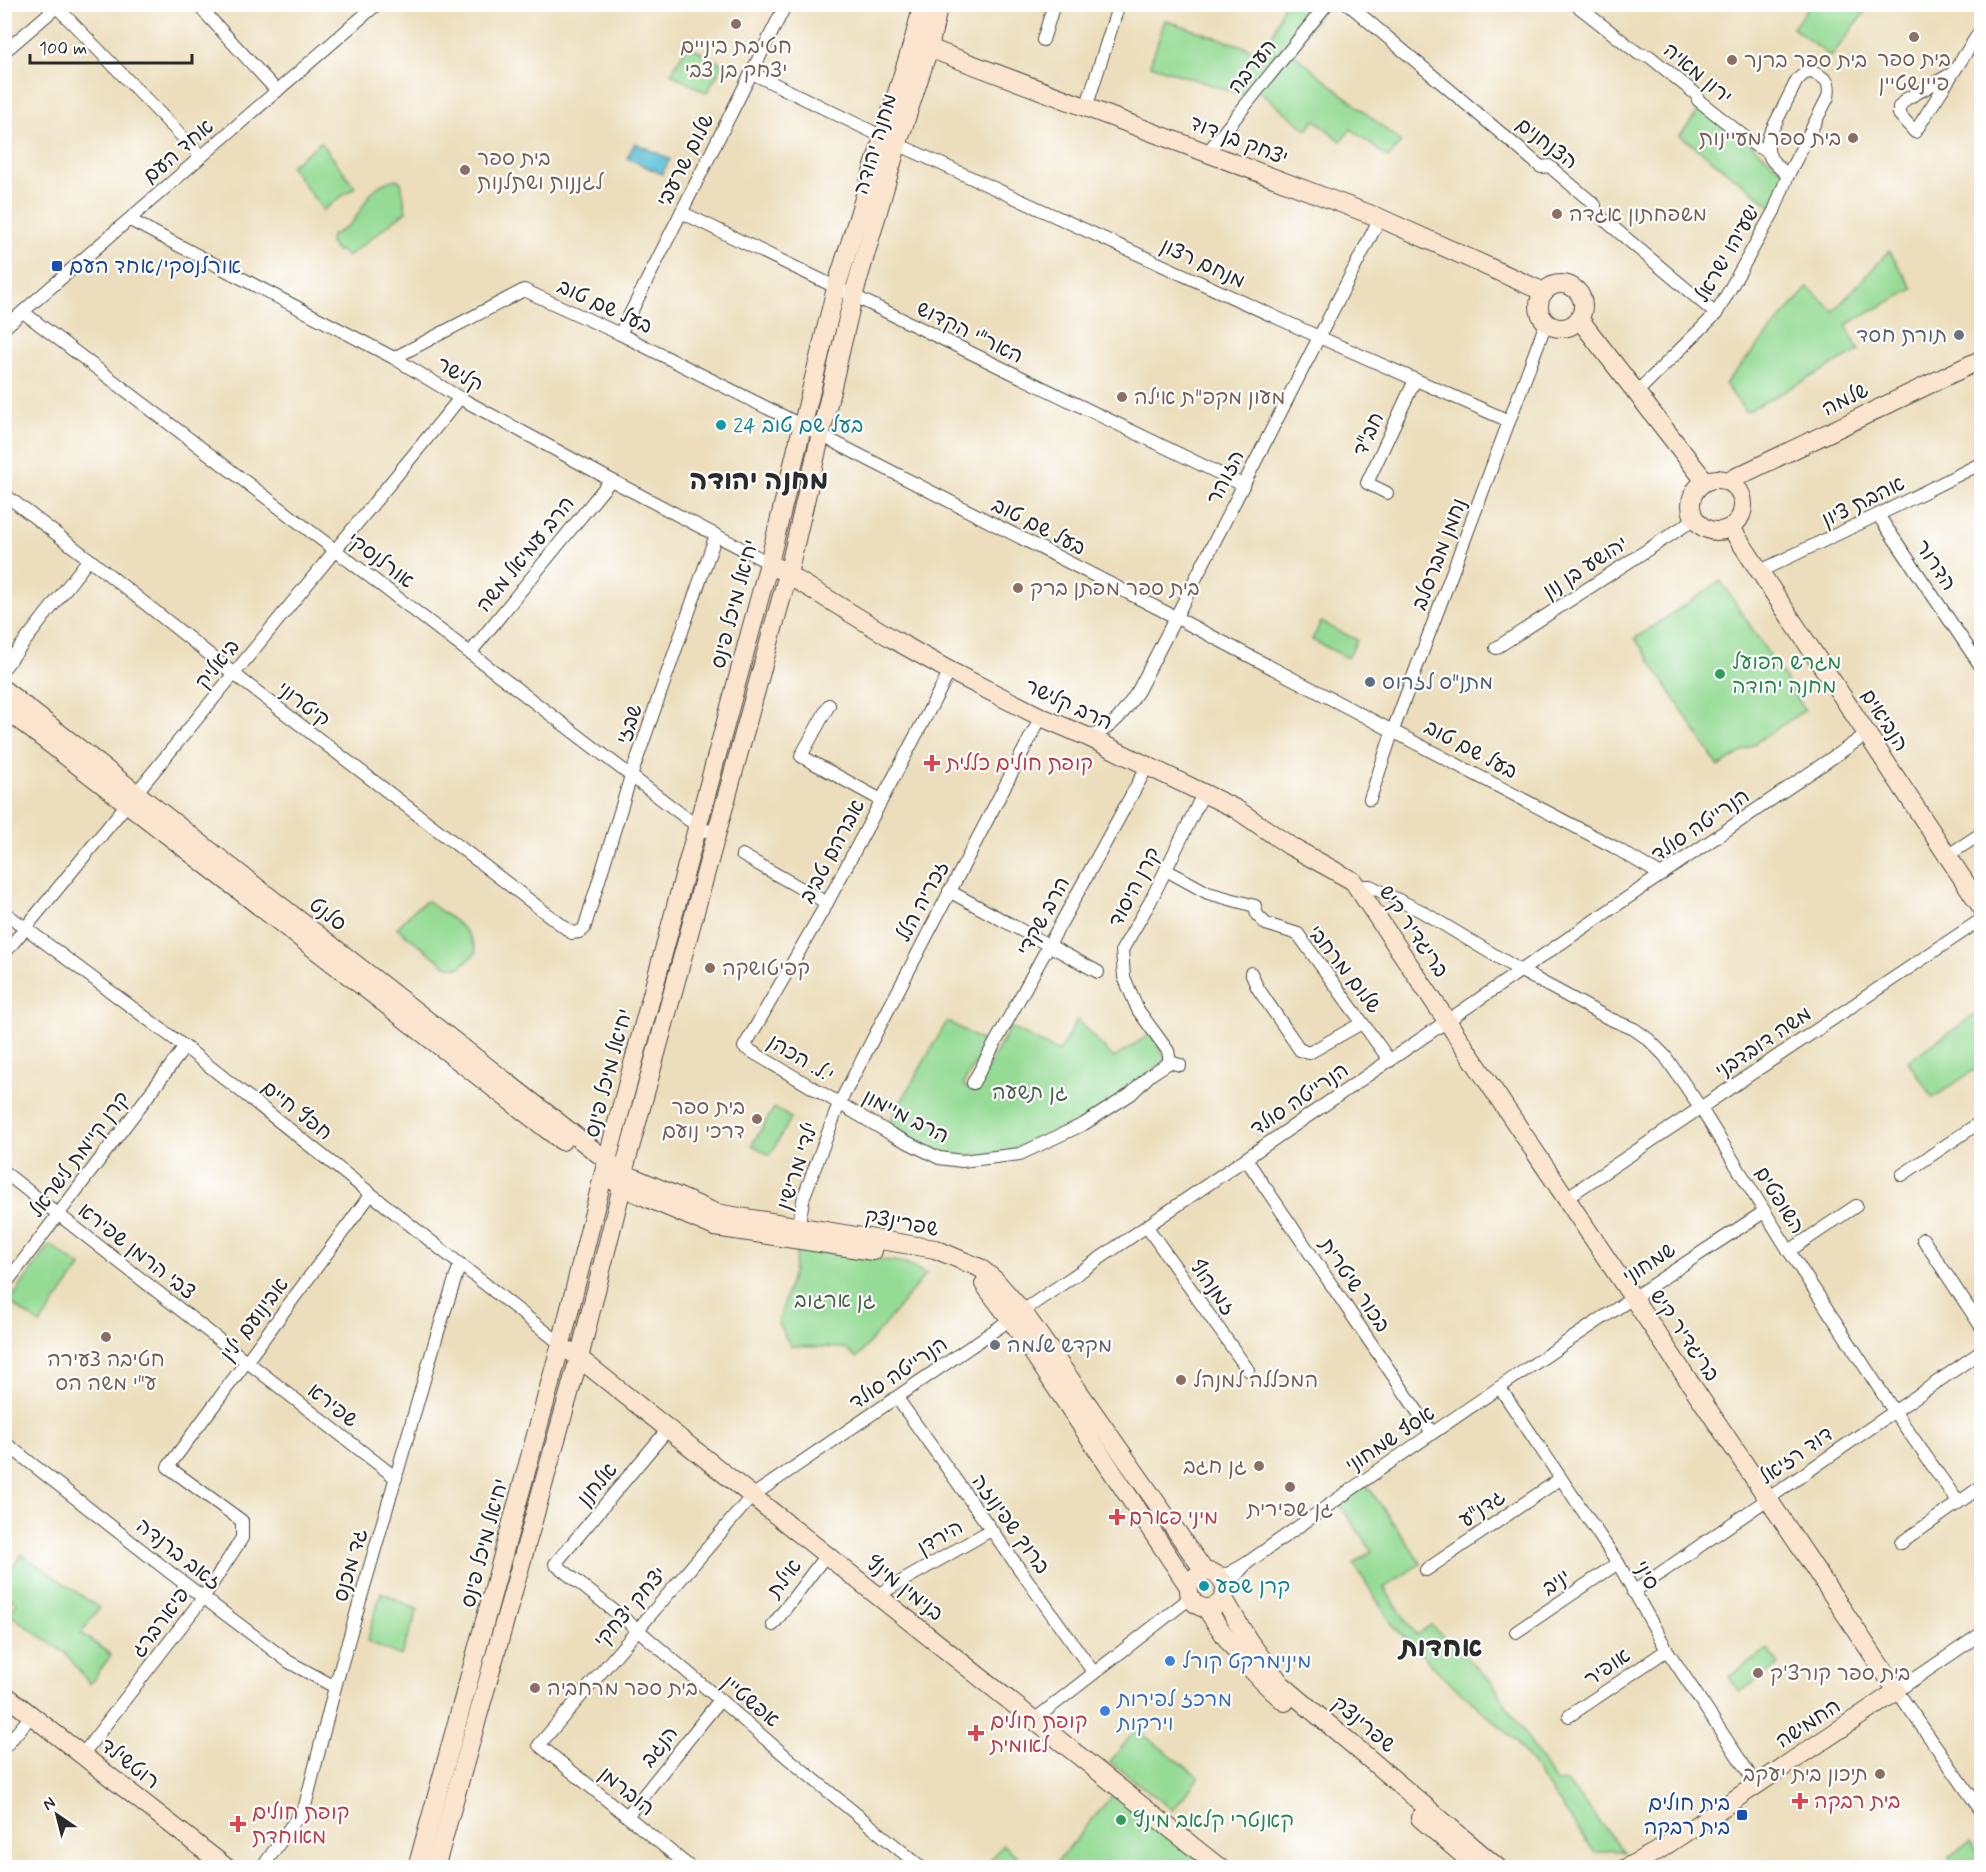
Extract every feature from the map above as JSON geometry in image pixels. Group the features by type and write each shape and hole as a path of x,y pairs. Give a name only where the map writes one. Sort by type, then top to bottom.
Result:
{"street":[{"path":"197,4 277,91"},
{"name":"אחד העם","path":"4,328 377,4"},
{"name":"שלום שרעבי","path":"620,334 786,4"},
{"name":"מחנה יהודה","path":"921,45 922,4"},
{"name":"מחנה יהודה","path":"836,288 891,139 921,45 939,4"},
{"path":"1043,40 1054,4"},
{"path":"1086,108 1119,4"},
{"name":"הערבה","path":"1207,153 1327,4"},
{"name":"הצנחנים","path":"1348,4 1541,167 1549,166 1594,205 1595,212 1716,314"},
{"name":"ירון מאיה","path":"1575,4 1639,54 1649,56 1697,95 1698,100 1756,146 1767,151 1772,160 1788,175"},
{"path":"4,52 57,5 201,156"},
{"path":"1953,73 1906,99 1899,107 1899,114 1915,132 1982,28"},
{"name":"יצחק בן דוד","path":"921,45 1380,218 1544,292"},
{"name":"ישעיהו ישראל","path":"1636,393 1716,314 1774,211 1788,175 1828,98 1830,88 1827,81 1812,72 1805,73 1797,80 1769,136 1767,151"},
{"name":"מנחם רצון","path":"752,73 1319,338 1509,422"},
{"name":"מחנה יהודה","path":"853,297 891,139"},
{"name":"האר\"י הקדוש","path":"681,212 1243,485"},
{"name":"הזוהר","path":"1088,737 1099,734 1125,712 1139,689 1380,218"},
{"name":"קלישר","path":"130,220 394,358 460,398 769,563"},
{"path":"1562,284 1577,290 1584,305 1580,320 1568,328 1561,329 1546,324 1540,314 1539,306 1544,292 1554,285 1562,284"},
{"name":"יחיאל מיכל פינס","path":"417,1868 561,1344 606,1167 769,563 836,288"},
{"name":"בעל שם טוב","path":"394,358 524,290 620,334 1175,617 1614,847 1661,875"},
{"name":"יחיאל מיכל פינס","path":"435,1868 579,1358 622,1180 788,574 853,297"},
{"name":"אורלנסקי","path":"23,312 698,827"},
{"path":"1580,320 1705,481"},
{"name":"נחמן מברסלב","path":"1370,799 1393,730 1546,324"},
{"name":"שלמה","path":"1728,480 1982,359"},
{"name":"חב\"ד","path":"1388,493 1367,483 1415,380"},
{"name":"ביאליק","path":"4,954 460,398"},
{"name":"אהבת ציון","path":"1760,571 1982,463"},
{"path":"1720,478 1728,480 1740,491 1743,506 1738,520 1731,528 1708,530 1695,519 1690,502 1697,486 1705,481 1720,478"},
{"name":"הרב עמיאל משה","path":"470,653 611,480"},
{"name":"קיטרוני","path":"4,494 564,928 572,933 584,929"},
{"name":"הדרור","path":"1878,515 1982,668"},
{"name":"יהושע בן נון","path":"1496,648 1695,519"},
{"name":"הנביאים","path":"1731,528 1982,908"},
{"name":"שבזי","path":"584,929 631,776 716,535"},
{"path":"4,668 89,559"},
{"name":"הרב קלישר","path":"769,563 950,671 1041,717 1088,737 1236,809 1290,846 1355,883"},
{"name":"אברהם טביב","path":"744,1047 827,903 950,671"},
{"name":"סלנט","path":"4,690 132,798 622,1180"},
{"path":"829,705 801,756 881,800"},
{"name":"סלנט","path":"4,708 132,798"},
{"name":"זכריה הלל","path":"839,1104 1041,717"},
{"name":"הנרייטה סולד","path":"752,1496 1867,734"},
{"name":"הרב שקדי","path":"973,1083 1147,767"},
{"name":"קרן היסוד","path":"1175,1064 1138,1010 1124,977 1122,950 1150,902 1203,794"},
{"path":"698,827 706,831 718,829"},
{"path":"1947,856 1982,833"},
{"path":"742,855 827,903"},
{"name":"שלום מרחבי","path":"1166,870 1208,893 1255,906 1257,915 1266,924 1298,934 1390,1061"},
{"name":"השופטים","path":"1355,883 1370,886 1420,911 1521,972 1648,1038 1665,1056 1700,1107 1789,1251 1894,1411 1958,1502"},
{"name":"בריגדיר קיש","path":"1355,883 1897,1691 1982,1812"},
{"path":"949,891 1098,972"},
{"name":"חפץ חיים","path":"4,912 185,1047 561,1344"},
{"name":"משה דובדבני","path":"1566,1198 1982,919"},
{"path":"1251,973 1257,987 1300,1050 1309,1053 1362,1023"},
{"name":"קרן קיימת לישראל","path":"4,1286 185,1047"},
{"name":"י.ל. הכהן","path":"744,1047 839,1104"},
{"name":"הרב מיימון","path":"839,1104 939,1158 962,1161 1020,1154 1084,1124 1131,1094 1150,1075 1175,1064"},
{"name":"ילדי מרישין","path":"797,1234 804,1196 839,1104"},
{"path":"1902,1174 1982,1121"},
{"name":"בכור שיטרית","path":"1246,1159 1432,1433"},
{"name":"צבי הרמן שפירא","path":"4,1172 246,1362"},
{"name":"שפרינצק","path":"622,1180 643,1196 715,1227 797,1234"},
{"name":"שפרינצק","path":"622,1180 716,1213 797,1234 930,1258 960,1270 984,1284 1017,1316 1209,1573"},
{"name":"אבינועם ילין","path":"168,1467 371,1194"},
{"path":"614,1212 632,1195 643,1196"},
{"path":"1789,1251 1856,1206"},
{"name":"שמחוני","path":"1557,1350 1632,1297 1764,1212"},
{"name":"זמנהוף","path":"1147,1227 1248,1370"},
{"path":"1923,1239 1982,1328"},
{"name":"גד מכנס","path":"262,1868 305,1806 335,1687 460,1264"},
{"name":"שפרינצק","path":"1017,1316 1193,1599 1235,1652 1269,1688 1478,1868"},
{"name":"בנימין מינץ","path":"561,1344 1220,1868"},
{"name":"אסף שמחוני","path":"1209,1573 1228,1574 1247,1563 1432,1433 1557,1350"},
{"name":"דוד רזיאל","path":"1633,1592 1982,1351"},
{"name":"שפירא","path":"246,1362 396,1478"},
{"path":"570,1387 585,1376 599,1374"},
{"name":"סיני","path":"1500,1388 1618,1563 1667,1650 1756,1784"},
{"name":"ברוך שפינוזה","path":"897,1398 1094,1673"},
{"name":"אלחנן","path":"555,1564 668,1429"},
{"name":"זאב ברנדה","path":"4,1442 203,1598 289,1662 335,1687"},
{"name":"פיארברג","path":"82,1755 203,1598 242,1538 242,1521 168,1467"},
{"name":"גדנ\"ע","path":"1426,1570 1560,1479"},
{"path":"1901,1543 1982,1486"},
{"name":"יצחק יצחקי","path":"539,1745 752,1496"},
{"name":"הירדן","path":"878,1595 991,1530"},
{"name":"אילת","path":"773,1625 826,1555"},
{"name":"אסף שמחוני","path":"1224,1594 1228,1584 1247,1563"},
{"name":"יניב","path":"1516,1632 1618,1563"},
{"name":"אפשטיין","path":"555,1564 637,1629 922,1868"},
{"path":"1034,1720 1193,1599 1195,1577 1209,1573 1221,1580 1224,1594 1216,1605 1193,1599"},
{"name":"שפרינצק","path":"1224,1594 1248,1640 1281,1684 1498,1868"},
{"name":"החמישה","path":"1626,1868 1659,1850 1982,1633"},
{"name":"אופיר","path":"1569,1716 1667,1650"},
{"name":"רוטשילד","path":"4,1694 227,1868"},
{"name":"הנגב","path":"627,1816 720,1700"},
{"path":"4,1748 32,1715"},
{"name":"הוברמן","path":"539,1745 691,1868"},
{"name":"החמישה","path":"1640,1868 1659,1850"}],"green space":[{"path":"1283,5 1327,5 1290,51 1401,142 1388,158 1351,129 1341,141 1315,120 1307,130 1258,90 1251,98 1150,65 1165,20 1266,54"},
{"path":"1810,5 1870,5 1831,57 1793,28"},
{"path":"687,45 723,64 707,93 671,74"},
{"path":"1698,100 1788,175 1775,209 1680,135 1699,111"},
{"path":"321,142 355,187 323,210 290,166"},
{"path":"396,179 401,182 406,211 347,257 340,250 337,252 330,243 331,236 352,222 373,191 386,182"},
{"path":"1889,251 1913,289 1846,325 1859,351 1746,412 1725,384 1808,287 1834,311"},
{"name":"מגרש הפועל מחנה יהודה","path":"1721,581 1805,710 1719,767 1635,638"},
{"path":"1321,622 1357,640 1348,658 1312,640"},
{"path":"427,901 457,923 473,944 476,953 459,968 445,965 397,928 416,908"},
{"path":"1981,1011 1981,1065 1933,1098 1908,1061"},
{"name":"גן תשעה","path":"1077,1020 1114,1058 1150,1034 1166,1059 1129,1091 1083,1120 1019,1150 961,1156 942,1153 888,1125 947,1021 986,1043 963,1085 975,1092 1010,1027 1059,1052"},
{"path":"774,1108 791,1118 770,1155 752,1145"},
{"path":"50,1245 81,1267 40,1324 9,1302"},
{"name":"גן ארגוב","path":"797,1248 906,1263 926,1274 857,1358 844,1348 791,1346 778,1324 794,1269"},
{"path":"1366,1484 1421,1563 1384,1588 1416,1635 1431,1625 1492,1682 1556,1783 1567,1782 1625,1852 1613,1850 1595,1853 1514,1739 1444,1677 1394,1627 1354,1564 1372,1551 1338,1503"},
{"path":"22,1554 99,1608 81,1633 111,1655 90,1684 66,1654 9,1614 17,1603 5,1594 5,1578"},
{"path":"381,1592 418,1610 401,1656 367,1641"},
{"path":"1768,1649 1779,1665 1740,1692 1729,1677"},
{"path":"1136,1729 1199,1777 1173,1810 1110,1762"},
{"name":"קאנטרי קלאב מינץ","path":"1115,1792 1202,1863 1203,1867 1052,1868"},
{"path":"1970,1842 1981,1858 1981,1867 1956,1867 1948,1857"},
{"path":"1003,1845 1031,1867 985,1867"}],"water":[{"path":"635,143 670,159 662,174 627,158"}],"place":[{"name":"חטיבת ביניים יצחק בן צבי","path":"736,24"},
{"name":"בית ספר פיינשטיין","path":"1914,37"},
{"name":"בית ספר ברנר","path":"1732,60"},
{"name":"בית ספר מעיינות","path":"1853,138"},
{"name":"בית ספר לגננות ושתלנות","path":"465,170"},
{"name":"משפחתון אגדה","path":"1557,214"},
{"name":"אורלנסקי/אחד העם","path":"57,266"},
{"name":"תורת חסד","path":"1959,335"},
{"name":"מעון מקפ\"ת אילה","path":"1122,397"},
{"name":"בעל שם טוב 24","path":"721,425"},
{"name":"בית ספר מפתן ברק","path":"1018,588"},
{"name":"מגרש הפועל מחנה יהודה","path":"1720,674"},
{"name":"מתנ\"ס לזרוס","path":"1370,682"},
{"name":"קופת חולים כללית","path":"932,763"},
{"name":"קפיטושקה","path":"710,968"},
{"name":"בית ספר דרכי נועם","path":"757,1119"},
{"name":"חטיבה צעירה ע\"י משה הס","path":"106,1337"},
{"name":"מקדש שלמה","path":"995,1345"},
{"name":"המכללה למנהל","path":"1181,1380"},
{"name":"גן חגב","path":"1259,1466"},
{"name":"גן שפירית","path":"1290,1487"},
{"name":"מיני פארם","path":"1117,1517"},
{"name":"קרן שפע","path":"1204,1586"},
{"name":"מינימרקט קורל","path":"1170,1661"},
{"name":"בית ספר קורצ'ק","path":"1758,1673"},
{"name":"בית ספר מרחביה","path":"535,1688"},
{"name":"מרכז לפירות וירקות","path":"1105,1711"},
{"name":"קופת חולים לאומית","path":"976,1733"},
{"name":"תיכון בית יעקב","path":"1880,1774"},
{"name":"בית רבקה","path":"1800,1801"},
{"name":"בית חולים בית רבקה","path":"1742,1815"},
{"name":"קאנטרי קלאב מינץ","path":"1121,1820"},
{"name":"קופת חולים מאוחדת","path":"238,1824"}],"district":[{"name":"מחנה יהודה","path":"759,480"},
{"name":"אחדות","path":"1441,1647"}]}
